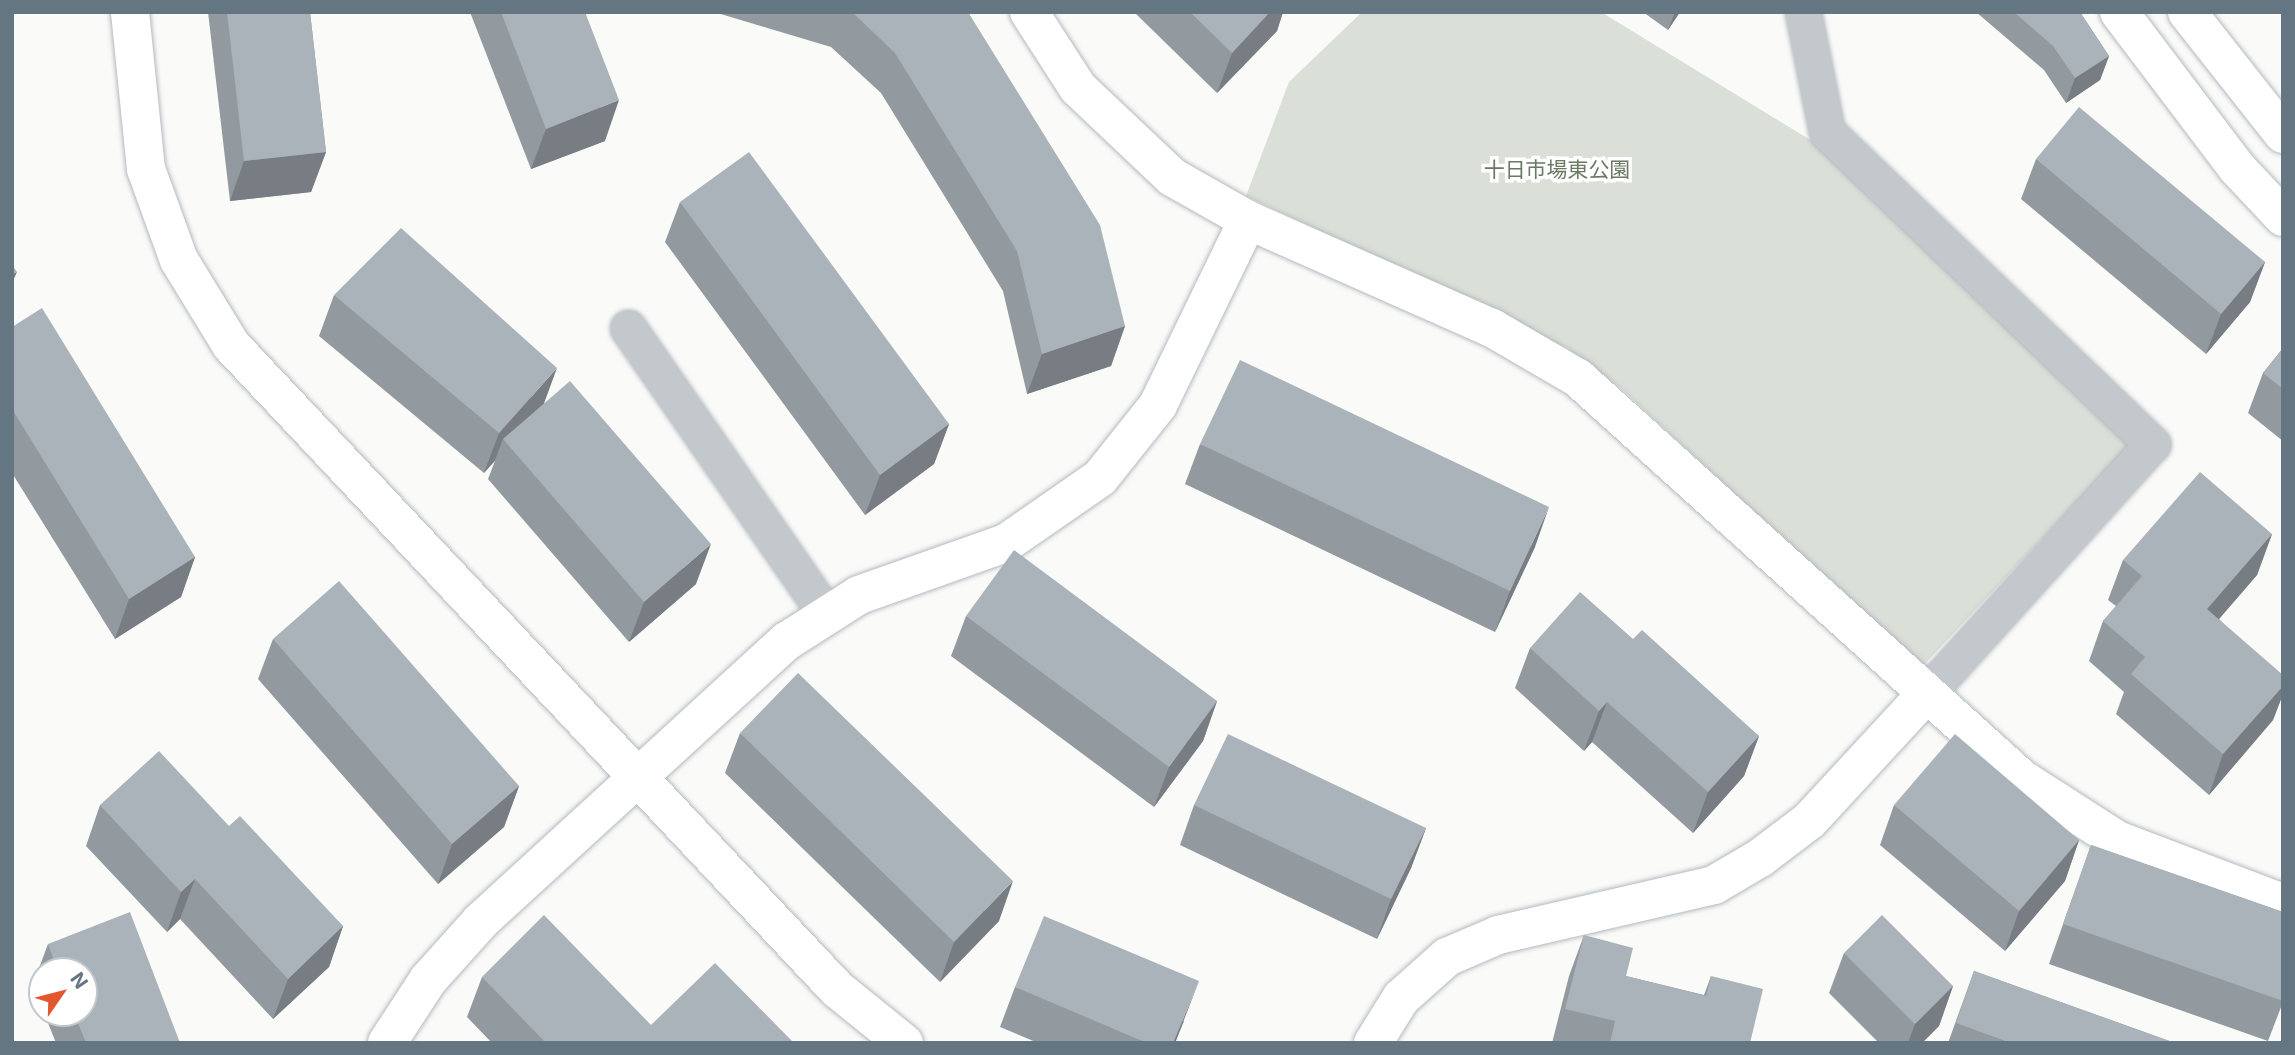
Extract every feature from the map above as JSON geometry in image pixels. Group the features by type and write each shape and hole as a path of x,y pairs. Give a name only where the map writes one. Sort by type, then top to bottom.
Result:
{"street":[{"path":"130,12 146,169 179,260 231,345 637,780 837,989 904,1043"},
{"path":"1029,12 1078,88 1124,137 1172,177 1248,220 1492,328 1578,378 2022,779 2117,840 2283,903"},
{"path":"1373,1043 1401,998 1447,957 1498,935 1714,885 1760,858 1809,821 2152,444 1827,132 1803,12"},
{"path":"2119,12 2221,147 2283,217"},
{"path":"2187,12 2283,134"},
{"path":"387,1043 428,980 481,921 787,641 859,595 1006,543 1100,478 1158,405 1248,220"},
{"path":"628,328 826,614"}],"green space":[{"name":"十日市場東公園","path":"1362,12 1601,12 1817,144 2131,444 1922,667 1622,389 1567,348 1246,196 1289,82"}],"building":[{"path":"227,12 310,12 326,152 244,161"},
{"path":"501,12 585,12 619,100 546,129"},
{"path":"852,12 968,12 1100,225 1125,326 1042,354 1017,251 895,53"},
{"path":"1190,12 1270,12 1232,53"},
{"path":"2014,12 2080,12 2109,56 2075,78 2053,46"},
{"path":"2079,107 2265,262 2221,314 2036,159"},
{"path":"749,152 949,424 880,475 680,202"},
{"path":"401,228 557,368 499,433 334,295"},
{"path":"42,308 195,557 129,599 12,409 12,327"},
{"path":"2283,348 2283,389 2263,373"},
{"path":"1240,360 1549,507 1510,591 1200,444"},
{"path":"570,381 711,544 644,602 503,439"},
{"path":"2200,472 2272,534 2207,609 2283,675 2283,686 2223,754 2131,674 2145,657 2103,621 2142,576 2123,560"},
{"path":"1014,550 1217,701 1169,767 966,616"},
{"path":"339,581 519,786 452,844 273,639"},
{"path":"1580,592 1633,639 1642,630 1759,736 1708,792 1607,702 1599,711 1530,648"},
{"path":"798,673 1013,881 954,942 740,733"},
{"path":"1228,734 1426,828 1391,899 1194,805"},
{"path":"1955,734 2079,840 2019,911 1894,805"},
{"path":"159,751 229,826 240,816 343,926 288,979 195,879 181,892 100,805"},
{"path":"2091,845 2283,912 2283,1001 2063,924"},
{"path":"130,912 180,1043 86,1043 80,1027 98,1027 98,957 53,957 48,944"},
{"path":"544,915 651,1025 715,963 794,1043 546,1043 482,977"},
{"path":"1882,915 1953,986 1915,1024 1844,953"},
{"path":"1044,916 1199,981 1173,1043 1147,1043 1015,987"},
{"path":"1584,935 1633,948 1626,976 1706,996 1711,976 1763,989 1750,1043 1610,1043 1615,1021 1565,1009"},
{"path":"1974,971 2175,1043 2011,1043 1956,1023"}]}
